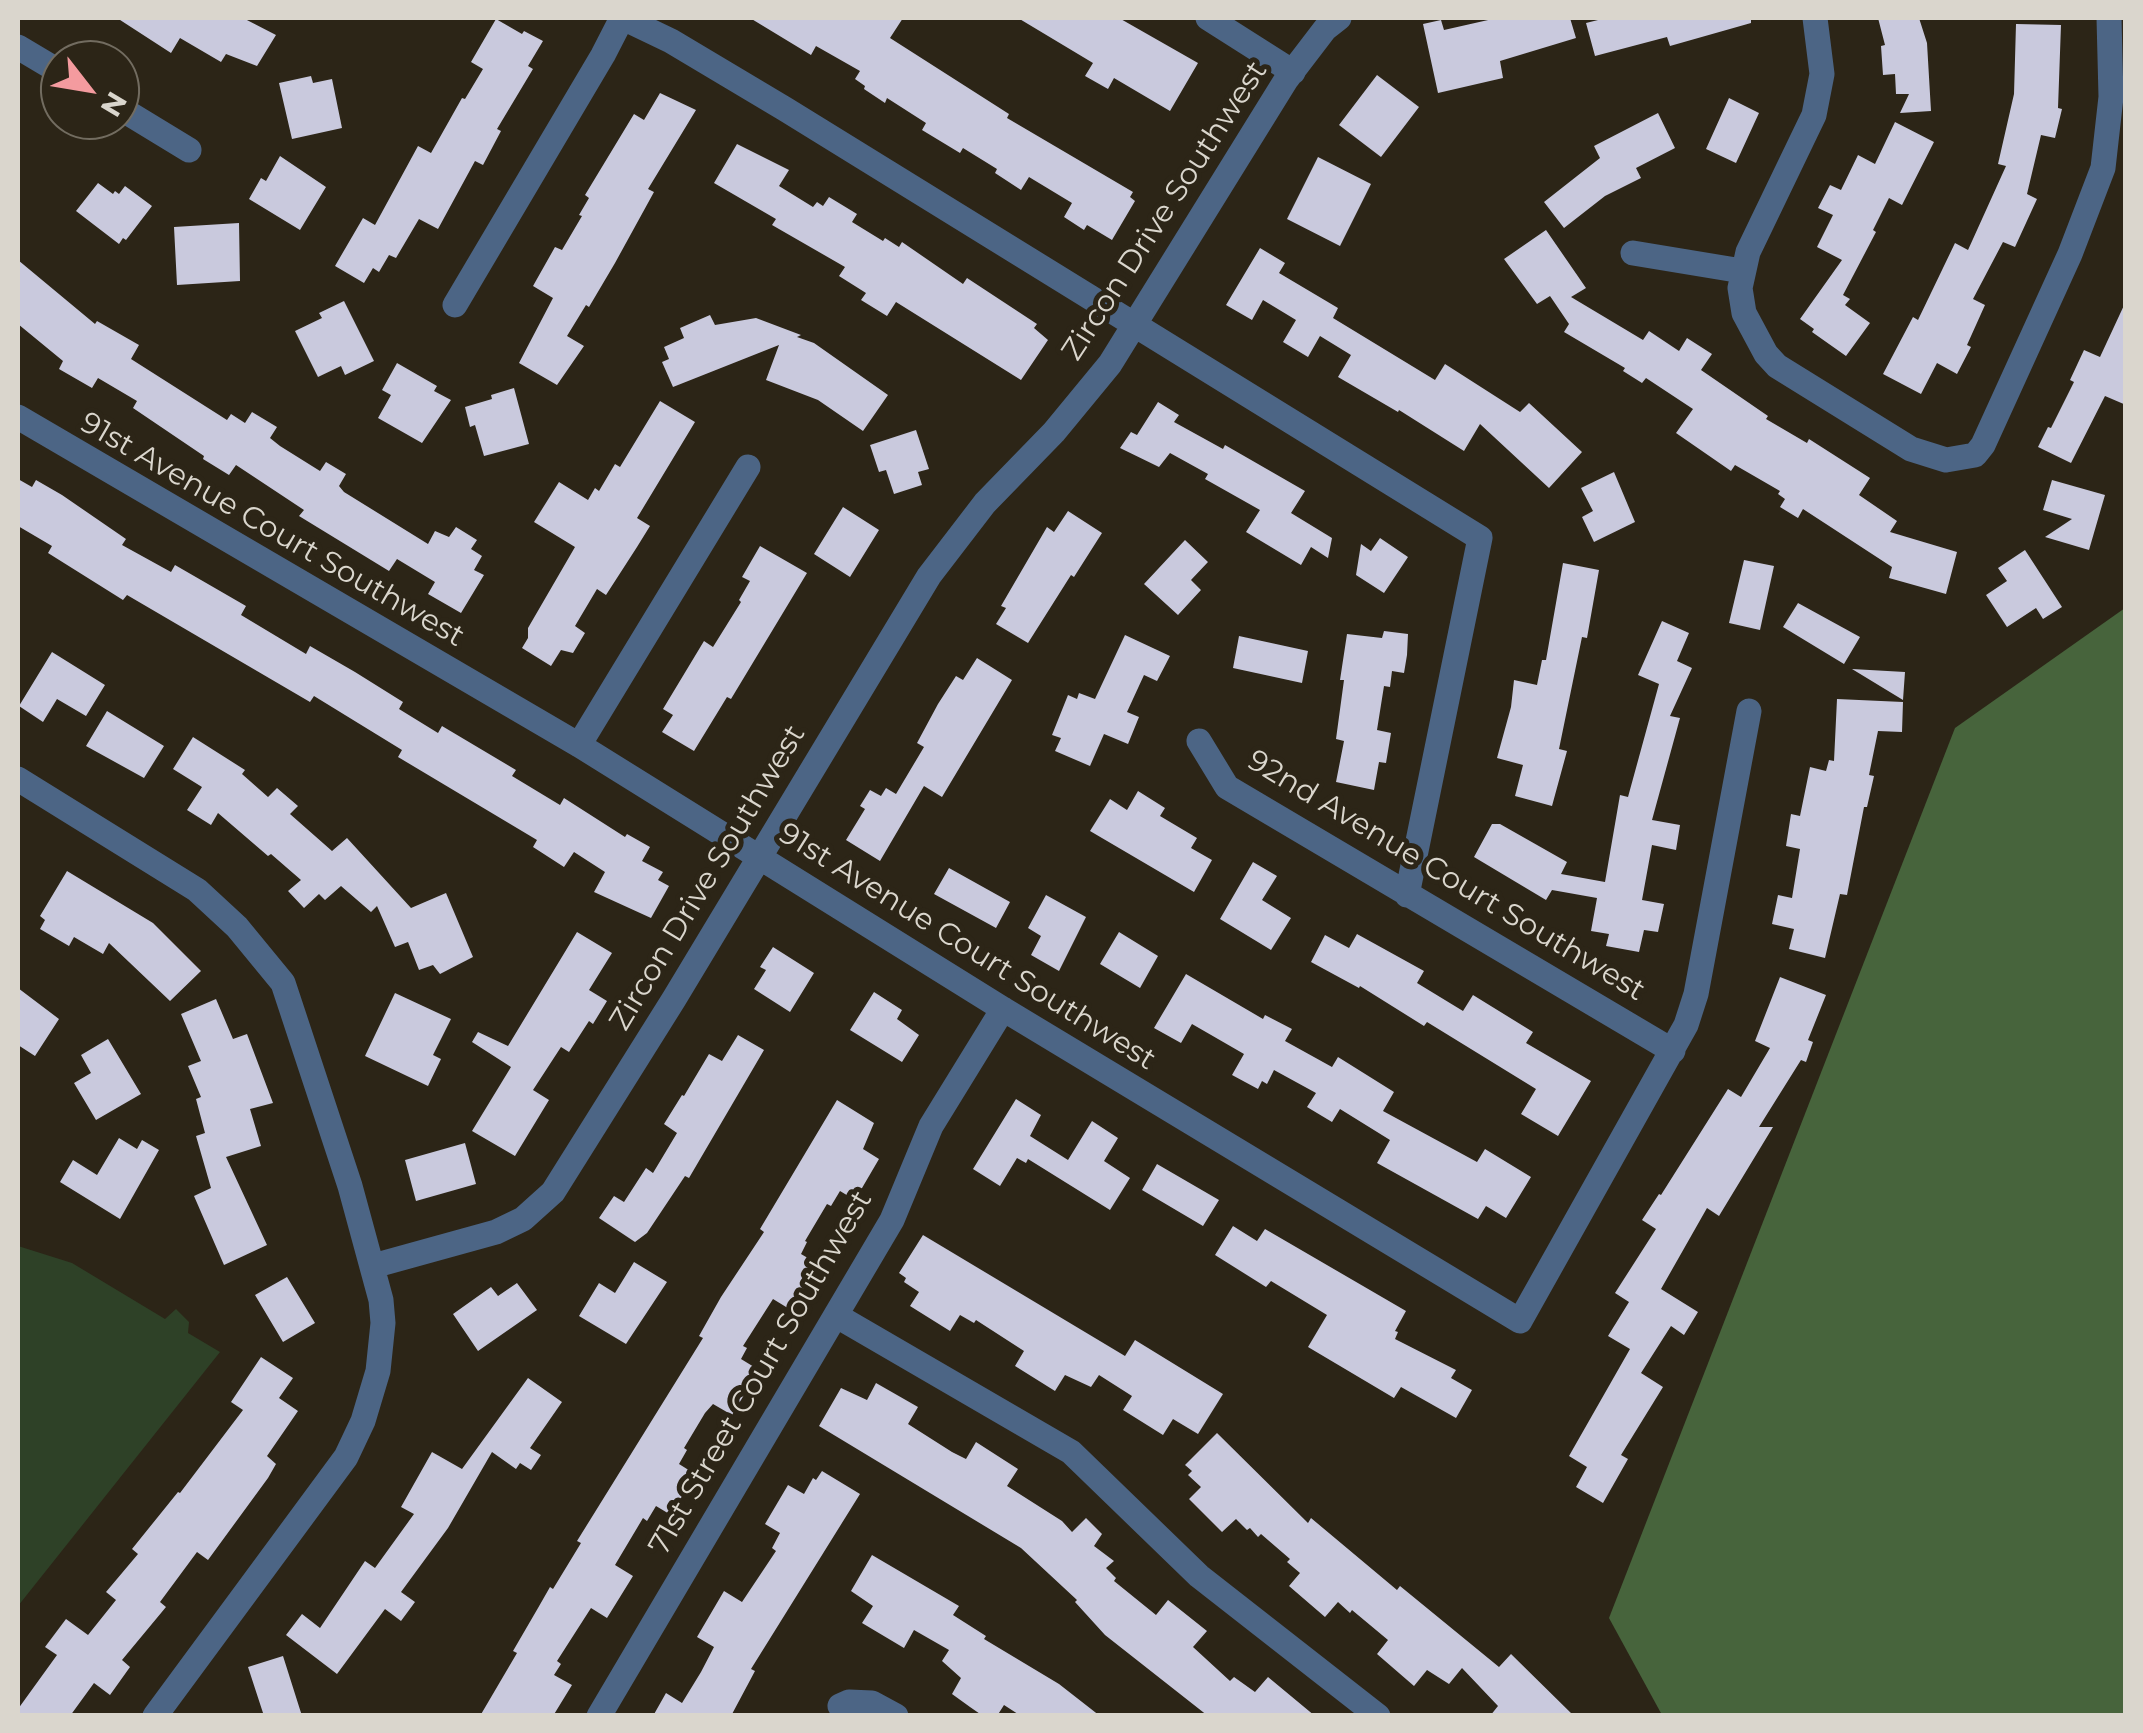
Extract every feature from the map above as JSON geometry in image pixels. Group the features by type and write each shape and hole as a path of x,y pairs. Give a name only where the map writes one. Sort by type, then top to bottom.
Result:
{"street":[{"path":"456,305 623,18 672,40 1136,324 1480,538 1407,894"},
{"path":"1208,18 1293,72"},
{"name":"Zircon Drive Southwest","path":"373,1266 496,1232 539,1207 573,1160 760,858 929,576 985,503 1088,391 1136,324 1293,72 1325,29 1339,18"},
{"path":"1815,18 1822,74 1814,116 1756,232 1742,272 1744,313 1777,366 1911,449 1946,460 1974,455 1983,446 2062,272 2103,168 2111,97 2109,18"},
{"path":"18,47 40,60"},
{"path":"140,120 189,150"},
{"path":"1633,253 1742,272"},
{"name":"91st Avenue Court Southwest","path":"18,417 579,745 1003,1009 1520,1321 1673,1051"},
{"path":"579,745 748,467"},
{"path":"1673,1051 1696,994 1748,712"},
{"name":"92nd Avenue Court Southwest","path":"1199,741 1226,787 1673,1051"},
{"path":"18,779 197,890 283,983 381,1300 381,1350 363,1421 346,1457 155,1716"},
{"name":"71st Street Court Southwest","path":"598,1716 892,1220 931,1126 1003,1009"},
{"path":"837,1316 1071,1452 1199,1576 1378,1716"},
{"path":"840,1706 849,1702 872,1703 896,1716"}],"green space":[{"path":"2125,608 2125,1715 1662,1715 1609,1618 1955,728"},
{"path":"18,1246 72,1263 165,1319 176,1309 189,1322 188,1333 220,1352 18,1606"}],"building":[{"path":"117,18 243,18 276,35 257,66 226,54 221,62 180,38 171,53"},
{"path":"750,18 903,18 890,38 1009,114 1007,118 1133,192 1130,197 1135,201 1112,240 1087,225 1084,230 1064,217 1072,203 1029,177 1021,190 963,148 960,153 922,130 926,123 887,98 885,103 864,89 855,79 860,71 816,46 811,55"},
{"path":"1018,18 1119,18 1198,63 1170,111 1114,78 1108,89 1085,76 1093,63"},
{"path":"1497,18 1570,18 1576,38 1500,61 1503,78 1438,93 1423,24 1441,20 1444,30"},
{"path":"1606,18 1751,18 1751,23 1670,46 1667,37 1595,56 1586,23"},
{"path":"1878,18 1919,18 1927,43 1931,111 1900,113 1909,94 1896,94 1895,74 1883,75 1881,46 1885,45"},
{"path":"496,19 543,41 528,66 533,69 497,129 501,131 483,165 475,161 438,229 419,219 396,258 389,255 379,272 373,268 364,283 335,266 363,218 375,225 418,146 431,153 483,69 471,62"},
{"path":"2016,24 2061,25 2058,108 2062,109 2055,138 2041,135 2027,194 2037,199 2015,247 2003,242 1973,299 1985,305 1957,374 1937,363 1921,394 1883,374 1913,317 1918,320 1955,243 1968,250 2006,166 1998,164 2014,94"},
{"path":"1377,75 1419,107 1381,157 1339,125"},
{"path":"311,76 313,83 332,79 342,128 292,139 279,83"},
{"path":"660,93 696,110 648,189 654,192 615,263 567,336 584,346 557,385 519,363 553,298 533,286 555,247 562,250 582,216 579,215 589,198 585,195 634,114 644,120"},
{"path":"1729,98 1759,113 1736,163 1706,149"},
{"path":"1658,113 1675,148 1636,168 1641,178 1605,196 1564,228 1544,202 1600,158 1594,146"},
{"path":"1895,122 1934,142 1902,205 1889,198 1843,295 1850,299 1845,305 1870,323 1846,356 1800,319 1842,260 1817,247 1833,215 1818,208 1830,185 1841,190 1858,155 1875,164"},
{"path":"737,144 789,170 779,186 813,207 817,202 823,206 829,197 857,214 852,222 883,241 885,238 899,247 902,242 963,284 967,278 1037,324 1034,328 1048,340 1021,380 896,302 887,316 861,300 866,293 839,276 845,267 772,225 776,219 714,183"},
{"path":"280,156 326,187 300,230 249,199 261,178 266,181"},
{"path":"1318,157 1371,184 1340,246 1287,219"},
{"path":"98,183 113,194 119,194 125,186 152,206 119,244 76,211"},
{"path":"239,223 240,281 177,285 174,227"},
{"path":"1546,230 1586,288 1571,297 1643,340 1649,331 1679,351 1687,338 1712,354 1701,370 1768,416 1766,419 1807,443 1809,439 1870,478 1859,495 1897,521 1890,532 1957,552 1946,594 1889,578 1892,567 1803,509 1798,518 1780,507 1785,499 1778,494 1780,491 1735,465 1731,471 1676,433 1693,409 1646,378 1642,383 1623,371 1625,368 1564,332 1569,324 1550,296 1537,304 1504,259"},
{"path":"1260,248 1285,263 1279,273 1338,308 1333,318 1435,380 1445,364 1520,412 1529,403 1582,452 1549,488 1480,424 1464,451 1338,377 1351,355 1320,336 1308,357 1283,342 1296,320 1263,300 1252,320 1226,305"},
{"path":"18,260 95,324 97,321 139,345 131,359 227,420 231,414 245,423 252,412 277,427 270,438 280,446 320,471 326,462 346,474 339,486 344,492 428,544 435,531 449,537 456,527 477,540 471,549 482,556 474,570 484,575 461,613 428,594 435,582 397,559 389,571 299,516 304,510 236,465 229,475 203,459 204,456 133,408 137,401 98,378 92,388 59,369 63,361 18,324"},
{"path":"344,301 374,361 345,375 341,366 318,377 295,331 322,318 319,313"},
{"path":"2126,301 2126,405 2105,396 2071,463 2038,447 2074,382 2070,380 2084,350 2100,357"},
{"path":"710,315 715,325 756,318 801,335 797,337 814,343 888,395 863,431 818,400 766,380 779,345 673,387 662,362 669,359 664,347 684,338 680,328"},
{"path":"397,363 437,386 434,391 451,400 422,443 378,418 391,395 382,390"},
{"path":"514,388 529,444 484,456 465,407"},
{"path":"660,401 695,422 637,518 650,526 606,595 597,589 575,626 585,633 573,653 561,650 551,666 522,648 528,628 575,547 534,522 559,482 588,500 595,488 599,491 615,464 620,467"},
{"path":"1158,402 1179,415 1174,422 1223,449 1225,445 1305,491 1291,513 1332,538 1328,558 1311,547 1301,565 1246,532 1260,510 1205,479 1208,474 1170,453 1159,467 1120,448 1131,432 1137,435"},
{"path":"916,430 929,469 918,472 922,485 894,494 886,470 879,472 870,445"},
{"path":"1614,472 1635,522 1594,542 1582,517 1593,511 1581,488"},
{"path":"18,479 32,487 36,480 62,495 126,539 122,545 171,572 175,565 246,606 241,615 306,654 310,646 355,672 403,702 399,709 438,733 442,726 516,770 512,776 560,805 564,798 625,837 627,834 650,847 642,861 663,872 658,880 669,886 651,918 594,892 605,872 574,852 564,867 533,847 537,840 398,757 402,750 314,696 310,702 127,595 123,600 48,553 52,546 18,526"},
{"path":"2052,480 2105,495 2089,550 2045,537 2072,519 2043,510"},
{"path":"843,507 879,530 850,577 814,554"},
{"path":"1068,511 1102,533 1028,643 996,624 1006,608 1001,606 1047,527 1054,532"},
{"path":"1380,538 1408,557 1384,593 1356,575 1361,544 1371,551"},
{"path":"1185,540 1208,562 1191,580 1201,590 1178,615 1144,584"},
{"path":"760,546 807,573 731,699 727,697 694,751 662,732 673,715 663,709 704,641 713,647 741,602 750,581 742,577"},
{"path":"2025,550 2062,607 2043,619 2036,608 2007,627 1986,595 2007,581 1998,568"},
{"path":"1744,560 1774,566 1760,630 1729,623"},
{"path":"1563,563 1599,570 1587,638 1582,637 1559,749 1567,751 1552,806 1515,796 1523,765 1497,758 1514,680 1537,685 1542,660 1546,660"},
{"path":"1798,603 1860,637 1844,664 1783,627"},
{"path":"1662,621 1689,633 1677,661 1692,668 1670,716 1680,718 1652,820 1680,825 1676,850 1652,845 1642,900 1664,904 1658,932 1644,930 1639,952 1606,946 1609,934 1591,931 1597,898 1552,890 1546,900 1474,857 1492,824 1500,824 1567,862 1561,874 1605,882 1620,795 1628,797 1659,684 1638,675"},
{"path":"1384,631 1408,634 1407,655 1404,673 1392,671 1390,687 1384,686 1377,730 1391,733 1386,763 1379,762 1374,790 1336,782 1344,741 1336,739 1347,634 1382,638"},
{"path":"1125,635 1170,656 1157,681 1144,675 1127,712 1139,717 1128,744 1104,734 1090,766 1055,751 1061,738 1052,735 1068,695 1077,699 1079,693 1095,699"},
{"path":"1239,636 1308,651 1302,683 1233,668"},
{"path":"52,652 105,685 86,716 57,699 43,722 19,706"},
{"path":"977,658 1012,680 942,797 924,786 880,861 846,840 865,809 860,806 870,790 881,796 886,788 896,794 924,747 917,743 938,704 956,676 963,680"},
{"path":"1852,669 1905,672 1903,700"},
{"path":"1837,699 1903,702 1902,732 1878,731 1869,775 1874,776 1847,895 1840,894 1825,958 1789,949 1794,929 1772,924 1778,895 1792,898 1800,849 1786,846 1791,814 1800,816 1810,767 1826,771 1829,760 1834,761"},
{"path":"107,711 164,746 144,778 86,746"},
{"path":"193,737 245,770 242,774 268,797 277,788 298,806 290,814 332,851 347,838 411,908 446,893 473,957 440,974 433,965 419,970 408,942 395,947 377,906 371,912 341,886 325,900 319,894 304,908 288,891 301,880 271,854 268,856 218,813 211,825 187,810 202,787 173,769"},
{"path":"1138,791 1165,808 1160,816 1197,838 1191,848 1212,860 1194,892 1090,831 1110,799 1127,810"},
{"path":"1253,862 1277,876 1262,900 1291,918 1271,950 1220,919"},
{"path":"949,868 1010,902 996,928 934,894"},
{"path":"67,871 153,923 201,971 170,1001 109,943 103,954 74,937 69,946 40,929 45,920 40,916"},
{"path":"1046,895 1086,917 1059,971 1031,955 1041,936 1028,928"},
{"path":"577,932 612,953 589,990 607,1001 569,1052 561,1047 533,1090 549,1100 515,1156 472,1131 511,1067 472,1042 478,1032 508,1046"},
{"path":"1119,932 1158,956 1140,988 1100,964"},
{"path":"1357,934 1424,971 1417,983 1463,1011 1473,995 1533,1032 1526,1043 1591,1081 1558,1136 1521,1114 1536,1089 1427,1022 1424,1026 1360,986 1311,962 1325,935 1349,948"},
{"path":"773,947 814,973 790,1012 754,989 766,970 760,967"},
{"path":"1186,974 1263,1019 1265,1015 1292,1029 1285,1041 1332,1067 1338,1057 1394,1092 1383,1111 1477,1162 1485,1149 1531,1177 1506,1218 1486,1206 1478,1219 1377,1163 1390,1140 1340,1109 1332,1122 1307,1107 1316,1093 1274,1070 1267,1084 1262,1081 1258,1089 1232,1075 1244,1054 1192,1024 1181,1043 1154,1028"},
{"path":"1780,977 1826,995 1808,1040 1813,1042 1806,1062 1801,1060 1759,1127 1773,1127 1719,1216 1707,1208 1661,1289 1698,1312 1684,1335 1671,1326 1641,1373 1663,1387 1621,1455 1628,1459 1603,1503 1576,1487 1587,1467 1569,1456 1630,1349 1608,1336 1629,1302 1615,1293 1656,1229 1642,1220 1728,1089 1741,1097 1770,1048 1755,1041"},
{"path":"18,988 59,1019 35,1056 18,1045"},
{"path":"874,992 902,1010 897,1019 919,1035 902,1062 850,1030"},
{"path":"395,993 451,1019 433,1055 441,1059 428,1086 365,1056"},
{"path":"216,999 233,1039 247,1034 273,1103 250,1109 261,1146 226,1157 267,1245 224,1265 194,1196 211,1188 196,1136 205,1133 196,1099 201,1097 188,1066 201,1061 181,1014"},
{"path":"738,1035 764,1050 689,1178 685,1176 647,1233 635,1242 599,1218 614,1196 624,1202 646,1168 653,1173 677,1133 664,1124 709,1054 722,1061"},
{"path":"108,1039 141,1094 96,1120 74,1083 91,1073 81,1055"},
{"path":"1016,1099 1041,1115 1030,1136 1068,1160 1092,1121 1118,1138 1104,1161 1130,1178 1110,1210 1028,1159 1026,1163 1017,1158 1000,1186 973,1169"},
{"path":"837,1100 874,1123 863,1149 879,1159 855,1200 840,1191 831,1206 827,1204 805,1241 801,1254 818,1264 791,1310 773,1299 743,1346 747,1348 741,1359 759,1370 732,1415 713,1404 705,1413 679,1464 695,1474 671,1515 656,1506 647,1521 643,1518 615,1565 633,1576 607,1618 591,1608 557,1661 561,1664 554,1675 572,1685 553,1716 480,1716 550,1587 553,1589 581,1543 577,1541 703,1338 699,1336 764,1232 760,1229"},
{"path":"119,1138 137,1149 142,1140 159,1150 120,1219 60,1182 73,1160 97,1175"},
{"path":"465,1143 476,1184 416,1201 405,1160"},
{"path":"1157,1164 1219,1200 1203,1226 1142,1190"},
{"path":"1233,1226 1257,1241 1265,1229 1406,1311 1395,1339 1456,1370 1451,1378 1472,1390 1456,1418 1401,1387 1394,1398 1308,1347 1327,1315 1271,1281 1266,1287 1215,1255"},
{"path":"923,1235 1125,1356 1135,1340 1223,1394 1198,1434 1173,1419 1163,1435 1123,1410 1132,1396 1099,1375 1091,1387 1065,1375 1055,1391 1015,1366 1024,1351 976,1320 974,1323 960,1315 950,1331 910,1306 919,1292 904,1282 906,1278 899,1273"},
{"path":"634,1262 667,1282 626,1344 579,1316 599,1283 615,1293"},
{"path":"287,1277 315,1323 283,1342 255,1295"},
{"path":"517,1283 537,1310 478,1351 453,1314 491,1287 498,1296"},
{"path":"261,1357 293,1378 279,1398 298,1411 267,1456 276,1464 268,1478 208,1560 197,1552 160,1602 166,1607 122,1660 130,1667 110,1695 94,1683 70,1716 18,1716 18,1709 57,1655 45,1647 66,1619 88,1635 116,1600 106,1592 138,1554 132,1549 243,1410 231,1402"},
{"path":"528,1378 562,1402 530,1448 541,1455 531,1470 520,1463 516,1469 492,1452 448,1528 401,1592 415,1602 401,1621 385,1609 337,1674 286,1635 302,1614 320,1628 365,1561 375,1568 414,1514 401,1507 432,1452 462,1469"},
{"path":"876,1383 918,1407 908,1424 952,1452 966,1459 976,1442 1018,1469 1007,1486 1062,1521 1072,1532 1086,1518 1102,1534 1094,1546 1114,1561 1106,1568 1116,1578 1114,1581 1156,1615 1168,1600 1207,1631 1193,1647 1230,1681 1234,1677 1255,1692 1268,1677 1315,1716 1208,1716 1105,1635 1077,1600 1021,1548 819,1426 841,1388 867,1400"},
{"path":"1217,1433 1308,1523 1311,1518 1397,1590 1400,1586 1499,1667 1511,1654 1574,1716 1490,1716 1498,1706 1462,1668 1449,1684 1427,1670 1414,1686 1377,1654 1388,1640 1352,1610 1350,1613 1338,1602 1325,1617 1289,1586 1300,1573 1287,1562 1290,1559 1236,1519 1222,1532 1189,1499 1201,1487 1188,1475 1192,1471 1185,1465"},
{"path":"822,1471 860,1494 751,1669 755,1671 731,1716 653,1716 666,1693 682,1703 701,1672 714,1647 697,1637 724,1591 742,1602 776,1551 772,1548 780,1533 765,1524 788,1485 804,1494"},
{"path":"872,1555 959,1606 953,1615 986,1636 984,1639 1059,1684 1100,1716 1021,1716 1004,1705 997,1716 983,1716 970,1707 952,1694 961,1678 942,1661 949,1650 914,1630 904,1648 862,1623 873,1606 851,1591"},
{"path":"283,1656 302,1716 264,1716 248,1667"}]}
